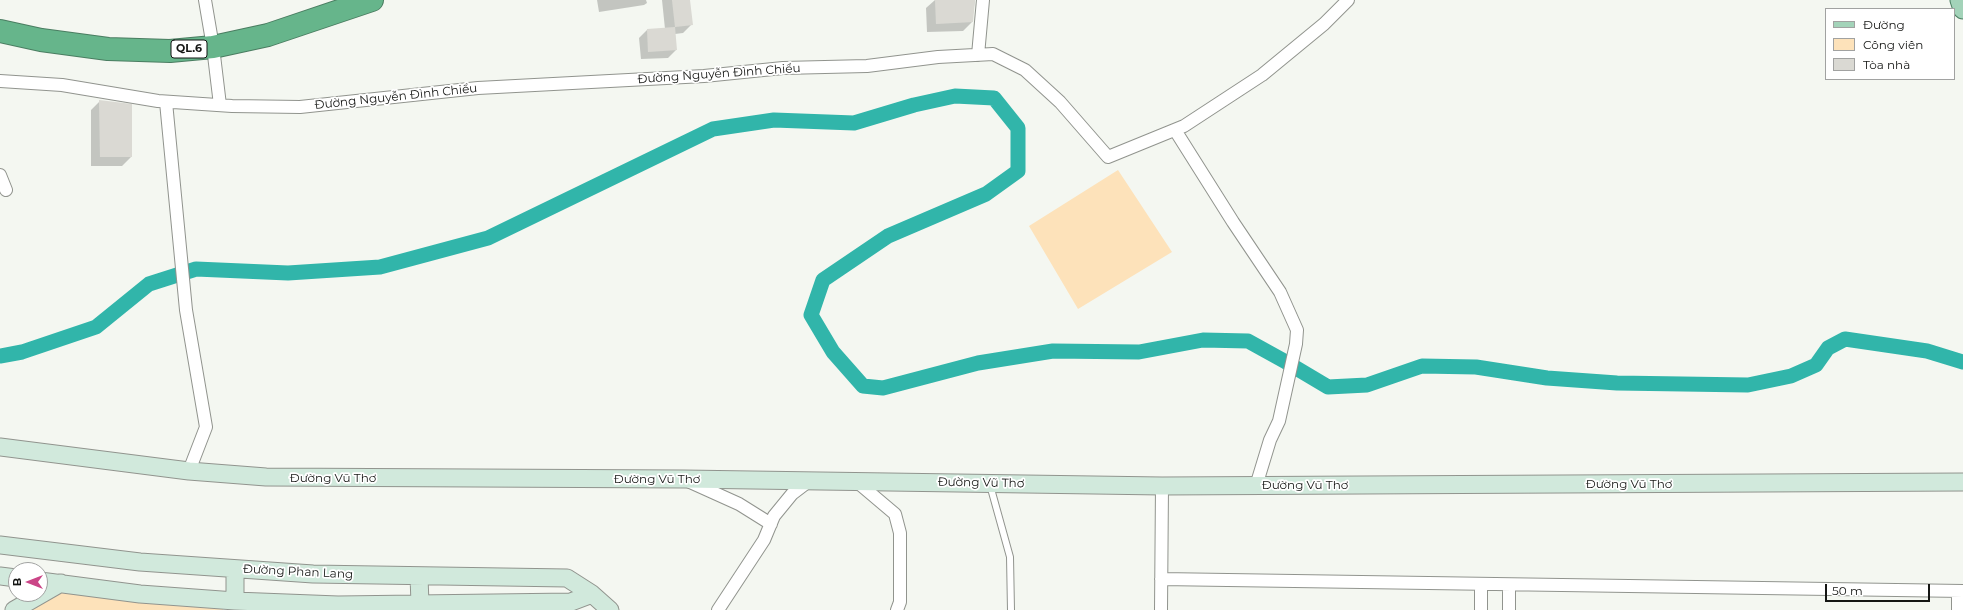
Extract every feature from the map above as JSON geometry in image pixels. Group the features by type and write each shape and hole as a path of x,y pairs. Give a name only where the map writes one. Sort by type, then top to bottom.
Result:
{"highway":[{"name":"QL.6","path":"0,30 41,40 108,49 170,51 213,47 268,35 372,0"}],"main road":[{"path":"1960,0 1963,9"},
{"name":"Đường Vũ Thơ","path":"0,448 189,471 266,477 684,479 1162,486 1963,482"},
{"name":"Đường Phan Lang","path":"0,545 140,562 313,574 567,578 592,594 610,610"},
{"path":"235,568 235,605"},
{"path":"419,576 420,607"},
{"path":"48,582 235,605 420,607 571,606 592,594"},
{"path":"14,610 61,583"}],"street":[{"path":"205,0 213,47 220,105"},
{"path":"978,55 983,0"},
{"name":"Đường Nguyễn Đình Chiểu","path":"0,81 62,85 166,102 300,107 478,88 658,79 783,68 867,66 938,57 993,54 1025,70 1060,102 1108,157 1184,126 1262,75 1324,24 1348,0"},
{"path":"166,102 190,328 206,427 189,471"},
{"path":"1175,130 1233,222 1280,292 1296,330 1296,344 1279,421 1270,440 1256,486"},
{"path":"0,175 6,190"},
{"path":"684,479 739,504 770,524"},
{"path":"718,610 764,540 774,516 792,494 809,481"},
{"path":"856,481 895,514 900,532 900,602 897,610"},
{"path":"1161,610 1162,486"},
{"path":"1161,579 1960,591 1958,610"},
{"path":"1481,584 1481,610"},
{"path":"1509,585 1509,610"}],"lane":[{"path":"989,483 1010,557 1011,610"}],"green space":[{"path":"1118,170 1172,252 1078,309 1029,226"},
{"path":"68,589 223,608 223,610 26,610 42,602 48,602 48,599"}],"building":[{"path":"672,0 690,0 693,25 675,27"},
{"path":"935,0 975,0 973,22 936,24"},
{"path":"675,27 677,50 648,52 647,29"},
{"path":"99,100 132,104 132,157 100,157"}],"waterway":[{"path":"0,356 22,352 96,327 149,284 196,269 288,273 380,267 488,238 713,129 774,120 854,123 914,105 955,96 994,98 1018,128 1018,171 986,194 888,236 823,280 811,315 833,352 863,386 883,388 978,363 1053,351 1139,352 1203,340 1248,341 1328,387 1367,385 1422,366 1476,367 1547,378 1617,383 1748,385 1791,376 1816,365 1828,348 1845,339 1927,351 1963,362"}]}
